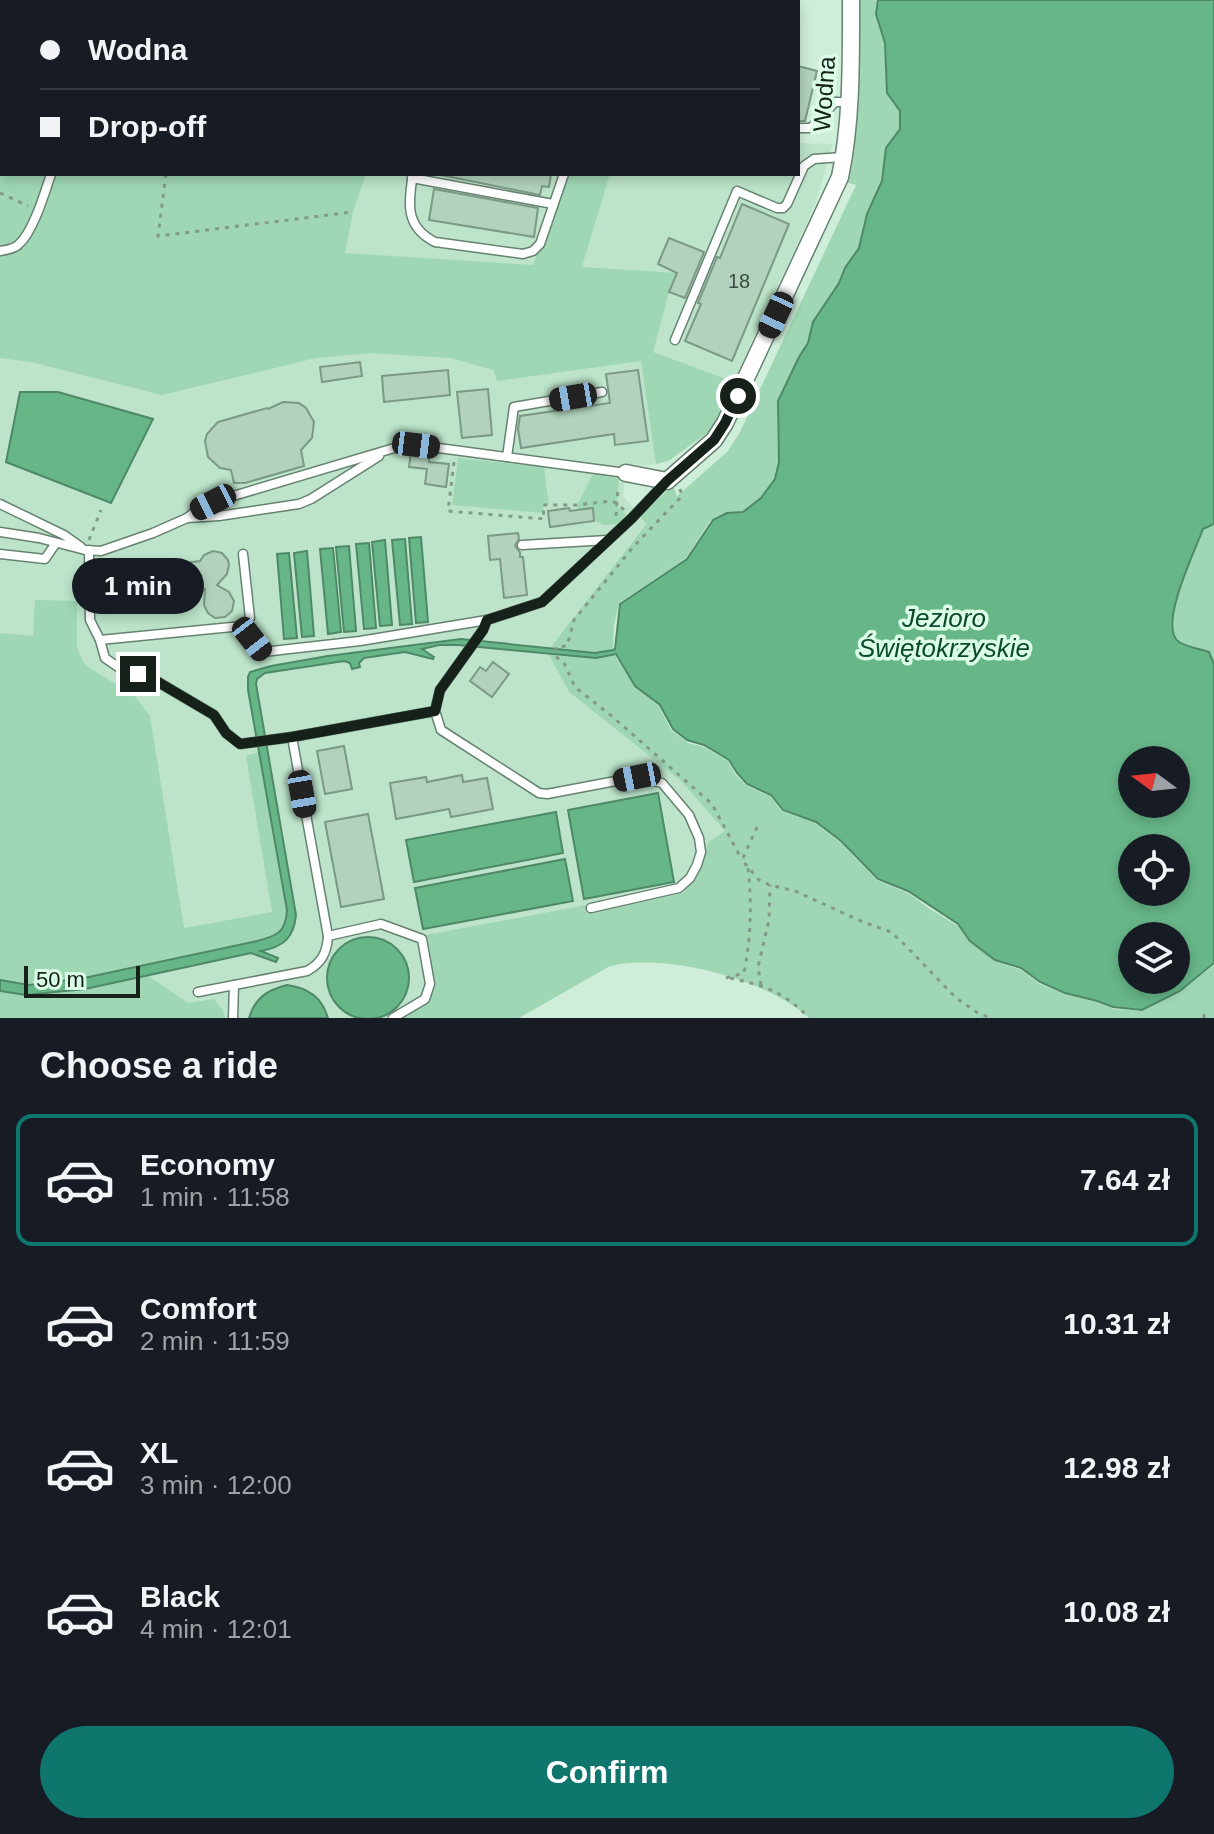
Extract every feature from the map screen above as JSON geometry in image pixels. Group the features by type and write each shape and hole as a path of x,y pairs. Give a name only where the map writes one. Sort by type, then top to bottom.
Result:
{"street":[{"name":"Wodna","path":"671,478 714,440 725,423 840,177 851,70 851,0"},
{"path":"622,473 671,478"}],"lane":[{"path":"800,128 811,128 835,102 848,102"},
{"path":"800,175 804,166 814,159 844,157"},
{"path":"0,251 19,245 39,211 50,176"},
{"path":"553,204 413,176 410,215 424,236 435,242 523,254 533,251 540,244 563,176"},
{"path":"675,340 737,191 783,208 800,176"},
{"path":"507,457 514,407 602,392"},
{"path":"0,532 101,551 187,518 213,502 401,446 416,445 622,473"},
{"path":"187,518 299,504 387,452"},
{"path":"242,626 263,652 360,641 487,620 542,602 671,478"},
{"path":"0,504 64,535 87,550"},
{"path":"522,545 609,540"},
{"path":"0,554 45,559 56,543"},
{"path":"87,550 90,620 105,658 118,667 158,682 214,715 226,733 240,744 435,711"},
{"path":"100,640 242,626 250,618 243,554"},
{"path":"487,620 440,690 435,711 441,730 539,793 637,777 662,783 689,815 699,838 701,852 697,865 690,878 679,888 591,908"},
{"path":"198,992 307,971 317,966 327,946 328,936 292,737"},
{"path":"328,936 381,924 422,939 430,984 425,999 393,1018"},
{"path":"233,1018 234,985"}],"path":[{"path":"166,176 158,236 353,212"},
{"path":"0,193 39,211"},
{"path":"456,451 448,511 544,519 543,505 611,501 632,518"},
{"path":"615,532 622,473"},
{"path":"671,478 682,496 634,546 574,620 567,646 556,647 555,656 564,663 575,687 712,804 742,860 759,880 795,891 891,932 956,998 991,1018"},
{"path":"94,528 101,510"},
{"path":"742,860 757,827"},
{"path":"748,867 750,939 744,973 726,978 761,985 795,1004 809,1018"},
{"path":"761,985 758,967 769,920 770,885"}],"shaded area":[{"path":"858,0 878,0 876,14 885,43 887,93 900,111 900,129 886,148 882,181 867,214 859,248 813,322 808,343 778,401 779,462 775,479 761,498 743,512 727,513 710,521 686,558 619,603 613,650 595,653 549,649 646,524 640,516 673,485 677,496 727,452 739,434 856,185 846,182 856,114"},
{"path":"800,143 833,144 815,205 712,429 670,460 649,465 627,464 623,496 646,523 547,651 569,692 681,781 725,831 723,893 510,1018 0,1018 0,299 345,253 353,212 365,176 568,176 582,267 609,176 800,176"},
{"path":"0,176 365,176 353,212 345,253 533,265 567,176 609,176 582,267 677,273 653,352 734,382 712,429 670,460 656,464 641,361 497,381 494,370 450,358 370,353 316,358 162,395 31,362 0,358"},
{"path":"458,458 544,467 549,505 543,506 544,513 452,505"},
{"path":"593,474 619,478 617,506 626,515 617,524 604,525 595,521 593,508 578,510 577,505"},
{"path":"1214,524 1214,664 1209,652 1179,642 1173,634 1172,621 1180,587 1204,529"},
{"path":"35,600 77,601 77,648 85,665 135,696 150,716 184,928 272,912 246,756 259,752 287,910 285,924 279,932 257,941 84,978 29,985 0,980 0,633 33,636"},
{"path":"548,653 596,658 614,654 635,687 659,706 671,730 688,743 704,747 728,761 747,786 770,796 782,811 815,823 842,844 877,880 908,893 958,926 970,942 995,961 1021,970 1040,984 1065,994 1114,1009 1142,1011 1176,994 1190,994 1190,984 1214,965 1214,1018 809,1018 768,992 715,972 660,963 633,963 610,966 519,1018 404,1018 429,1001 435,988 426,935 586,905 588,914 684,893 702,865 708,842 725,831 681,781 569,692"},
{"path":"147,975 188,1003 214,999 225,1018 0,1018 0,991 26,995 85,989"}],"water":[{"name":"Jezioro Świętokrzyskie","path":"878,0 1214,0 1214,524 1203,529 1180,587 1172,621 1173,634 1179,642 1209,652 1214,664 1214,963 1190,983 1190,922 1118,922 1118,994 1174,994 1142,1010 1113,1007 1065,993 1040,982 1021,968 995,960 970,941 958,924 908,891 878,879 841,841 816,822 783,810 771,795 747,784 729,760 704,745 687,740 673,729 660,705 635,686 616,654 596,658 439,645 422,649 433,659 405,652 364,658 359,663 360,667 352,669 350,663 344,661 265,673 257,679 296,915 293,930 286,940 261,951 278,958 276,962 251,953 85,989 26,995 0,991 0,980 29,985 84,978 257,941 275,935 282,928 287,910 248,690 250,672 328,656 461,639 595,653 613,650 620,604 687,559 713,520 727,513 743,512 761,498 775,479 779,462 778,401 808,343 813,322 859,248 867,214 882,181 886,148 900,129 900,111 887,93 885,43 876,14"},
{"path":"20,392 58,392 153,419 111,503 6,462"},
{"path":"421,537 428,622 416,623 409,538"},
{"path":"405,539 412,624 400,625 392,540"},
{"path":"385,540 392,625 380,626 372,542"},
{"path":"369,543 376,628 364,629 356,544"},
{"path":"349,546 356,631 344,632 336,547"},
{"path":"333,548 341,632 328,634 320,549"},
{"path":"307,551 314,636 302,637 294,553"},
{"path":"289,553 297,638 284,639 277,554"},
{"path":"658,793 674,882 584,899 568,810"},
{"path":"556,812 563,853 414,882 406,840"},
{"path":"565,859 573,901 423,929 415,888"},
{"path":"368,937 384,940 402,955 408,970 406,994 397,1007 384,1016 352,1016 339,1007 330,994 327,978 330,962 339,949 352,940"},
{"path":"287,985 313,995 322,1004 328,1018 249,1018 263,996"}],"building":[{"path":"800,67 817,71 805,121 800,121"},
{"path":"446,176 551,176 549,187 542,186 540,195"},
{"path":"434,189 538,208 534,237 429,220"},
{"path":"742,204 789,224 732,361 685,341 717,257 720,258"},
{"path":"669,238 704,252 685,298 669,292 677,273 658,264"},
{"path":"360,362 362,376 322,382 320,367"},
{"path":"448,370 450,395 384,402 382,376"},
{"path":"638,370 648,441 615,445 614,434 521,448 518,429 520,416 610,403 606,374"},
{"path":"488,389 492,435 462,438 457,392"},
{"path":"283,402 299,403 314,422 312,438 301,450 304,466 245,483 234,483 231,470 220,468 208,457 207,434 218,422"},
{"path":"411,452 429,455 429,462 449,464 446,487 425,484 427,469 409,467"},
{"path":"569,508 570,511 593,508 594,521 550,527 548,511"},
{"path":"518,533 515,546 520,557 523,557 527,595 504,598 500,559 490,560 488,536"},
{"path":"213,551 222,553 229,565 227,574 217,585 229,592 234,601 232,611 225,617 215,618 208,613 204,605 205,589 123,599 119,571 200,561"},
{"path":"493,662 509,674 492,697 470,681 480,667 486,671"},
{"path":"344,746 352,789 325,794 317,751"},
{"path":"462,775 463,782 487,778 493,809 451,817 449,809 396,819 390,783 426,777 427,782"},
{"path":"368,814 384,899 341,907 325,822"}],"route":[{"path":"138,674 158,682 214,715 226,733 240,744 435,711 440,690 487,620 542,602 714,440 738,396"}]}
